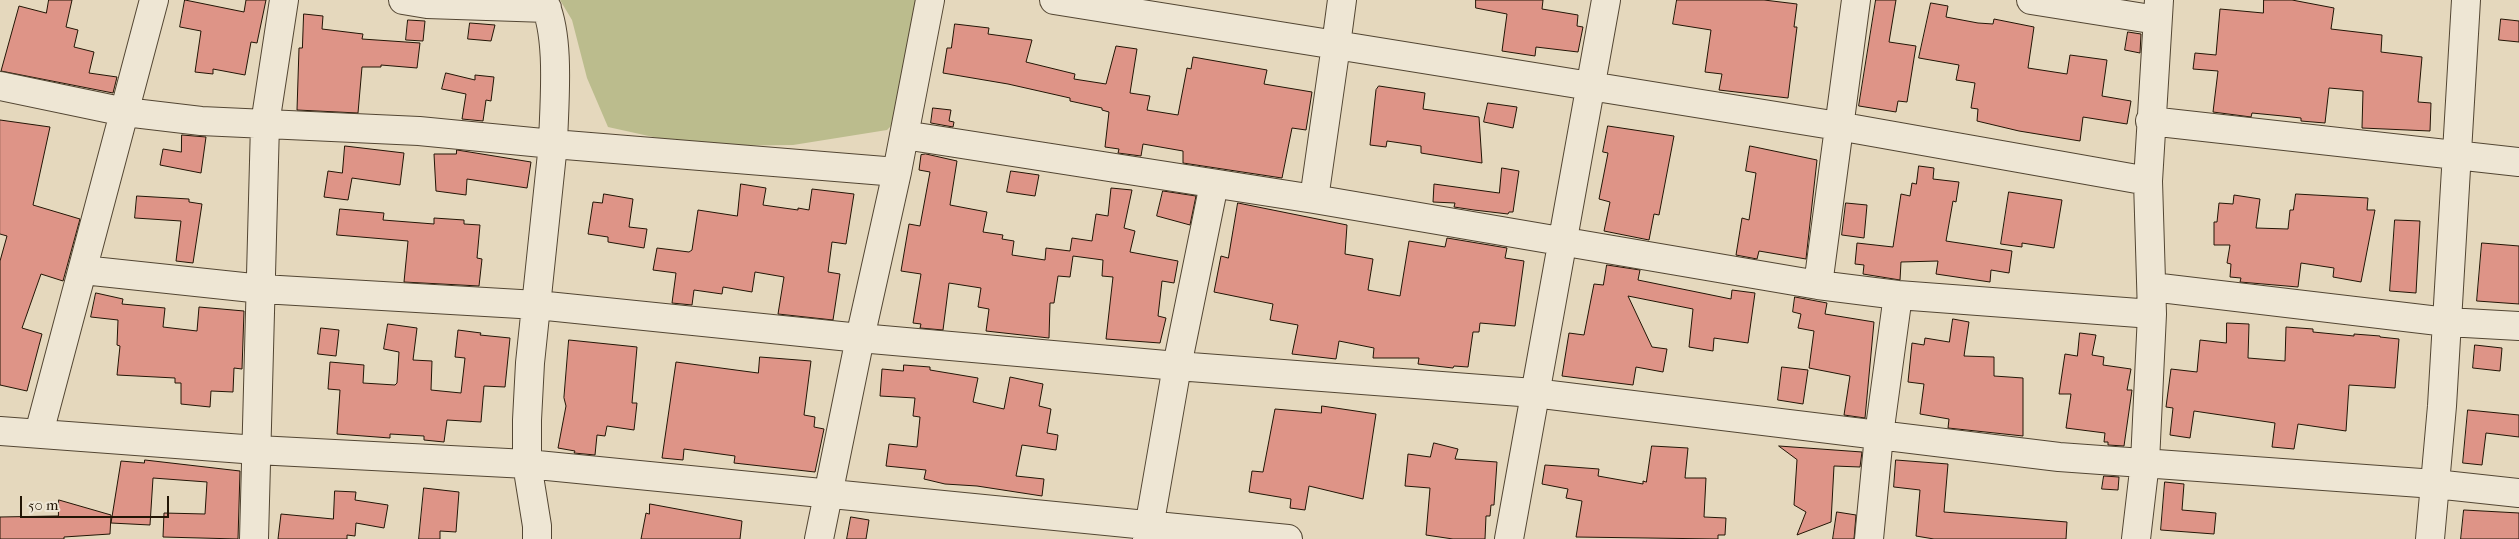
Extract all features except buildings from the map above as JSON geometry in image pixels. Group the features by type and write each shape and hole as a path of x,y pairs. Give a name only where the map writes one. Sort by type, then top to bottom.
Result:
{"street":[{"path":"39,433 154,0"},
{"path":"254,539 266,124 284,0"},
{"path":"402,0 427,4 545,4 555,59 553,144 530,363 526,464 538,526 537,539"},
{"path":"819,539 860,338 897,172 930,0"},
{"path":"1054,0 1838,126 2148,181"},
{"path":"1314,199 1342,0"},
{"path":"1509,539 1534,393 1592,87 1606,0"},
{"path":"1818,285 1856,0"},
{"path":"2032,0 2158,10 2148,181 2152,314 2145,462 2136,539"},
{"path":"2430,539 2447,322 2466,0"},
{"path":"0,86 125,112 201,121 419,131 553,144 897,172"},
{"path":"2150,122 2519,162"},
{"path":"904,135 1314,199 1818,285 1898,295 2152,314"},
{"path":"1148,532 1177,366 1214,184"},
{"path":"83,270 262,289 537,305 860,338 1177,366 1534,393 2059,457 2435,484 2519,493"},
{"path":"2152,287 2447,322 2519,326"},
{"path":"1869,539 1879,435 1898,295"},
{"path":"0,431 258,450 526,464 828,492 1148,532 1288,539"}],"green space":[{"path":"560,0 924,0 903,114 887,130 793,145 694,146 608,127 587,78 572,20"}]}
